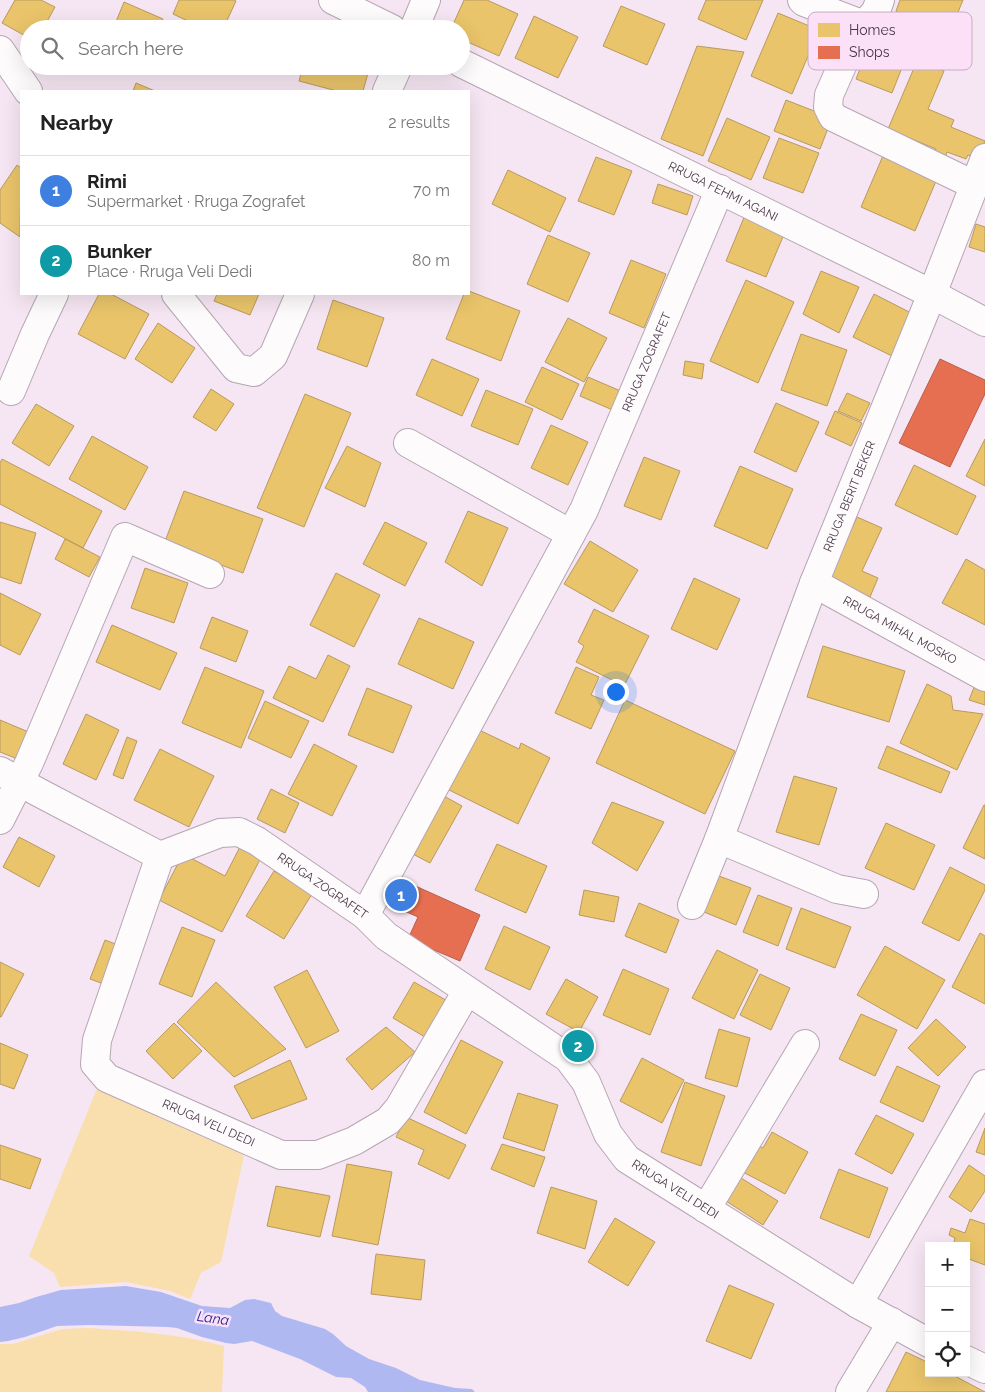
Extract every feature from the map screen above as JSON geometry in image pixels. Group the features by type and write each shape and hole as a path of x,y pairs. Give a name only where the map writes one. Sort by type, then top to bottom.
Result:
{"street":[{"path":"333,0 374,20"},
{"path":"418,20 426,0"},
{"path":"802,0 830,12"},
{"path":"875,12 880,0"},
{"path":"0,50 27,90"},
{"name":"RRUGA FEHMI AGANI","path":"470,67 720,189 985,322"},
{"path":"840,70 829,95 828,107 833,117 974,185"},
{"path":"388,90 394,75"},
{"name":"RRUGA BERIT BEKER","path":"692,905 719,839 814,583 932,294 985,158"},
{"name":"RRUGA ZOGRAFET","path":"160,856 220,834 239,832 258,840 364,915 584,510 720,189"},
{"path":"11,391 34,334 54,295"},
{"path":"177,295 236,368 254,372 273,356 300,295"},
{"path":"408,442 571,534"},
{"path":"0,820 10,776 29,763 125,537 210,574"},
{"name":"RRUGA MIHAL MOSKO","path":"814,583 985,677"},
{"path":"10,776 160,856"},
{"path":"719,839 836,889 864,894"},
{"name":"RRUGA VELI DEDI","path":"160,856 97,1040 95,1064 107,1078 281,1155 318,1155 354,1140 388,1121 400,1108 467,991"},
{"name":"RRUGA VELI DEDI","path":"364,915 386,936 568,1058 586,1082 608,1134 627,1159 858,1304 925,1341"},
{"path":"706,1209 806,1044"},
{"path":"858,1304 985,1084"},
{"path":"850,1392 892,1322"},
{"path":"970,1362 985,1369"}],"shaded area":[{"path":"98,1086 156,1116 244,1155 221,1262 201,1273 190,1299 170,1291 126,1282 60,1287 54,1273 29,1256"},
{"path":"89,1328 174,1336 224,1346 222,1392 0,1392 0,1344 13,1344 62,1329"}],"water":[{"name":"Lana","path":"126,1286 161,1292 202,1306 230,1308 245,1300 254,1299 271,1303 275,1311 282,1316 325,1329 346,1346 369,1359 396,1368 420,1380 455,1388 472,1389 475,1392 368,1392 365,1387 351,1378 336,1377 300,1359 252,1341 234,1344 226,1343 168,1327 57,1326 25,1337 0,1342 0,1307 61,1290"}],"building: Homes":[{"path":"15,0 41,0 55,7 48,20 20,20 20,33 2,23"},
{"path":"179,0 236,1 227,20 186,20 173,14"},
{"path":"464,0 487,0 518,14 499,56 470,43 470,20 455,20"},
{"path":"706,0 763,0 746,40 698,19"},
{"path":"900,0 963,0 958,12 896,11"},
{"path":"124,2 163,19 162,20 117,20"},
{"path":"621,6 665,24 647,65 603,46"},
{"path":"778,13 808,25 808,56 792,94 751,76"},
{"path":"534,16 578,37 558,78 515,58"},
{"path":"697,46 744,52 703,156 661,139"},
{"path":"860,70 901,70 892,93 856,79"},
{"path":"913,70 941,70 944,71 928,109 954,120 951,127 985,141 977,158 968,155 966,159 947,152 944,161 933,157 936,149 888,129"},
{"path":"301,75 367,75 363,90 333,90 299,81"},
{"path":"136,83 153,90 133,90"},
{"path":"786,100 832,118 820,149 774,131"},
{"path":"727,118 770,137 751,180 708,161"},
{"path":"779,138 819,153 803,193 763,178"},
{"path":"885,151 939,174 915,231 861,207"},
{"path":"596,157 632,171 614,215 578,201"},
{"path":"17,165 20,167 20,237 0,223 0,190"},
{"path":"508,170 566,198 550,232 492,204"},
{"path":"658,184 693,196 687,215 652,203"},
{"path":"745,215 785,232 766,277 726,261"},
{"path":"976,224 985,227 985,252 969,247"},
{"path":"548,235 590,253 568,302 527,284"},
{"path":"631,260 666,274 644,328 609,313"},
{"path":"821,271 859,287 839,333 803,314"},
{"path":"746,280 794,302 758,383 710,361"},
{"path":"470,291 520,311 501,361 446,339 464,295 470,295"},
{"path":"874,294 915,315 894,357 853,337"},
{"path":"98,295 113,295 149,314 125,359 78,334"},
{"path":"217,295 259,295 250,315 214,301"},
{"path":"333,300 384,318 367,367 317,349"},
{"path":"568,318 607,338 584,382 545,362"},
{"path":"158,323 195,348 172,383 135,359"},
{"path":"801,334 847,350 827,406 781,390"},
{"path":"432,359 479,379 462,416 416,395"},
{"path":"685,361 704,364 702,379 683,375"},
{"path":"542,367 579,384 562,420 525,402"},
{"path":"588,377 623,392 615,411 580,396"},
{"path":"211,389 234,404 216,431 193,417"},
{"path":"486,390 533,409 518,445 471,426"},
{"path":"847,393 870,403 861,421 838,411"},
{"path":"305,394 351,413 304,527 257,508"},
{"path":"776,403 819,422 796,472 754,452"},
{"path":"36,404 74,426 49,466 12,443"},
{"path":"835,411 862,423 851,446 825,434"},
{"path":"551,425 588,442 568,485 531,468"},
{"path":"92,436 148,467 125,510 69,479"},
{"path":"985,439 985,486 966,476"},
{"path":"347,446 381,463 365,507 325,488"},
{"path":"644,457 680,471 661,520 624,506"},
{"path":"2,459 102,511 83,548 0,504 0,463"},
{"path":"914,465 976,496 957,535 895,505"},
{"path":"740,466 793,489 767,549 714,526"},
{"path":"184,491 263,519 243,573 164,544"},
{"path":"468,511 508,528 482,586 445,562"},
{"path":"857,517 882,528 862,571 878,578 870,597 829,578"},
{"path":"0,522 36,533 21,584 0,577"},
{"path":"385,522 427,543 405,586 363,564"},
{"path":"65,539 100,557 89,577 55,559"},
{"path":"590,541 638,570 613,612 564,584"},
{"path":"966,559 985,570 985,625 942,603"},
{"path":"145,568 188,583 174,623 131,608"},
{"path":"336,573 380,595 354,647 310,625"},
{"path":"694,578 740,599 717,650 671,629"},
{"path":"0,593 41,614 20,655 0,645"},
{"path":"594,609 649,636 624,686 576,662 584,646 578,642"},
{"path":"212,617 248,631 236,662 200,648"},
{"path":"419,618 474,642 453,689 398,664"},
{"path":"112,625 177,653 160,690 96,662"},
{"path":"823,646 905,671 889,722 807,697"},
{"path":"328,655 350,666 323,722 273,698 289,666 316,679"},
{"path":"205,667 264,691 241,748 182,723"},
{"path":"576,667 599,677 591,695 604,700 591,729 555,713"},
{"path":"927,684 951,696 953,710 983,714 957,770 900,743"},
{"path":"975,685 985,689 985,705 969,700"},
{"path":"367,688 412,706 393,753 348,735"},
{"path":"625,700 735,751 705,814 596,763"},
{"path":"265,701 309,721 291,758 248,738"},
{"path":"86,714 119,730 96,780 63,764"},
{"path":"0,720 31,733 20,760 0,752"},
{"path":"475,728 519,749 521,743 550,758 518,824 447,789"},
{"path":"127,737 137,741 123,779 113,775"},
{"path":"314,744 357,766 332,816 288,794"},
{"path":"887,746 950,772 941,793 878,768"},
{"path":"160,749 214,776 189,827 134,800"},
{"path":"794,776 837,788 819,845 776,832"},
{"path":"271,789 299,803 285,833 257,819"},
{"path":"442,795 462,806 430,863 409,852"},
{"path":"612,802 664,822 637,871 592,843"},
{"path":"985,805 985,859 963,848"},
{"path":"886,823 935,845 914,890 865,868"},
{"path":"19,837 55,856 39,887 3,867"},
{"path":"243,841 264,852 222,932 159,900 183,854 225,876"},
{"path":"497,844 547,866 526,913 475,890"},
{"path":"950,867 985,885 985,890 959,941 922,923"},
{"path":"274,871 312,894 284,939 246,916"},
{"path":"719,876 751,888 736,925 704,912"},
{"path":"584,890 619,897 614,922 579,915"},
{"path":"758,895 792,908 778,946 743,932"},
{"path":"639,903 679,920 666,953 625,936"},
{"path":"801,908 851,927 835,968 786,949"},
{"path":"504,926 550,947 530,990 485,969"},
{"path":"182,927 215,940 192,997 159,984"},
{"path":"980,933 985,936 985,1004 952,987"},
{"path":"105,940 126,948 112,987 90,979"},
{"path":"885,946 945,980 917,1029 857,995"},
{"path":"717,950 758,970 734,1019 692,998"},
{"path":"0,962 24,974 1,1017 0,1017"},
{"path":"623,969 669,989 650,1035 603,1015"},
{"path":"307,970 339,1031 306,1048 274,987"},
{"path":"760,974 790,988 771,1030 740,1015"},
{"path":"566,979 598,997 579,1032 546,1014"},
{"path":"216,982 286,1049 234,1077 177,1022"},
{"path":"414,982 451,1003 430,1040 393,1018"},
{"path":"861,1014 897,1030 875,1076 839,1059"},
{"path":"936,1019 966,1047 938,1076 908,1048"},
{"path":"174,1023 202,1051 173,1079 146,1051"},
{"path":"386,1027 415,1052 372,1090 346,1059"},
{"path":"719,1029 750,1038 737,1087 705,1078"},
{"path":"461,1040 503,1062 466,1134 424,1112"},
{"path":"0,1043 28,1055 14,1089 0,1084"},
{"path":"642,1058 684,1080 662,1123 620,1101"},
{"path":"290,1060 307,1099 252,1119 234,1086"},
{"path":"897,1066 940,1086 923,1122 880,1102"},
{"path":"685,1082 725,1096 701,1166 661,1152"},
{"path":"518,1093 558,1105 544,1151 503,1138"},
{"path":"876,1115 914,1134 892,1174 855,1154"},
{"path":"406,1117 466,1145 449,1179 418,1164 424,1150 396,1137"},
{"path":"985,1128 985,1155 976,1152"},
{"path":"772,1132 808,1152 785,1194 741,1171 756,1144 763,1148"},
{"path":"502,1144 545,1157 534,1187 491,1169"},
{"path":"0,1145 41,1159 30,1189 0,1179"},
{"path":"347,1164 392,1172 378,1245 332,1236"},
{"path":"969,1165 985,1176 985,1191 971,1212 949,1197"},
{"path":"839,1169 888,1188 869,1238 820,1218"},
{"path":"741,1178 778,1201 763,1225 726,1201"},
{"path":"276,1186 330,1196 320,1237 267,1226"},
{"path":"551,1187 597,1201 585,1249 537,1233"},
{"path":"615,1218 655,1242 628,1286 588,1262"},
{"path":"970,1219 985,1224 985,1265 970,1259 970,1242 954,1242 955,1238 949,1235 951,1228 965,1233"},
{"path":"376,1254 425,1260 421,1300 371,1294"},
{"path":"729,1285 774,1304 751,1359 706,1341"},
{"path":"906,1352 925,1361 925,1377 957,1377 985,1392 886,1392"}],"building: Shops":[{"path":"940,359 985,380 985,394 950,467 899,443"},
{"path":"402,880 480,915 460,961 408,939 418,917 391,905"}],"place":[{"name":"Rimi","path":"401,895"},
{"name":"Bunker","path":"578,1046"}]}
